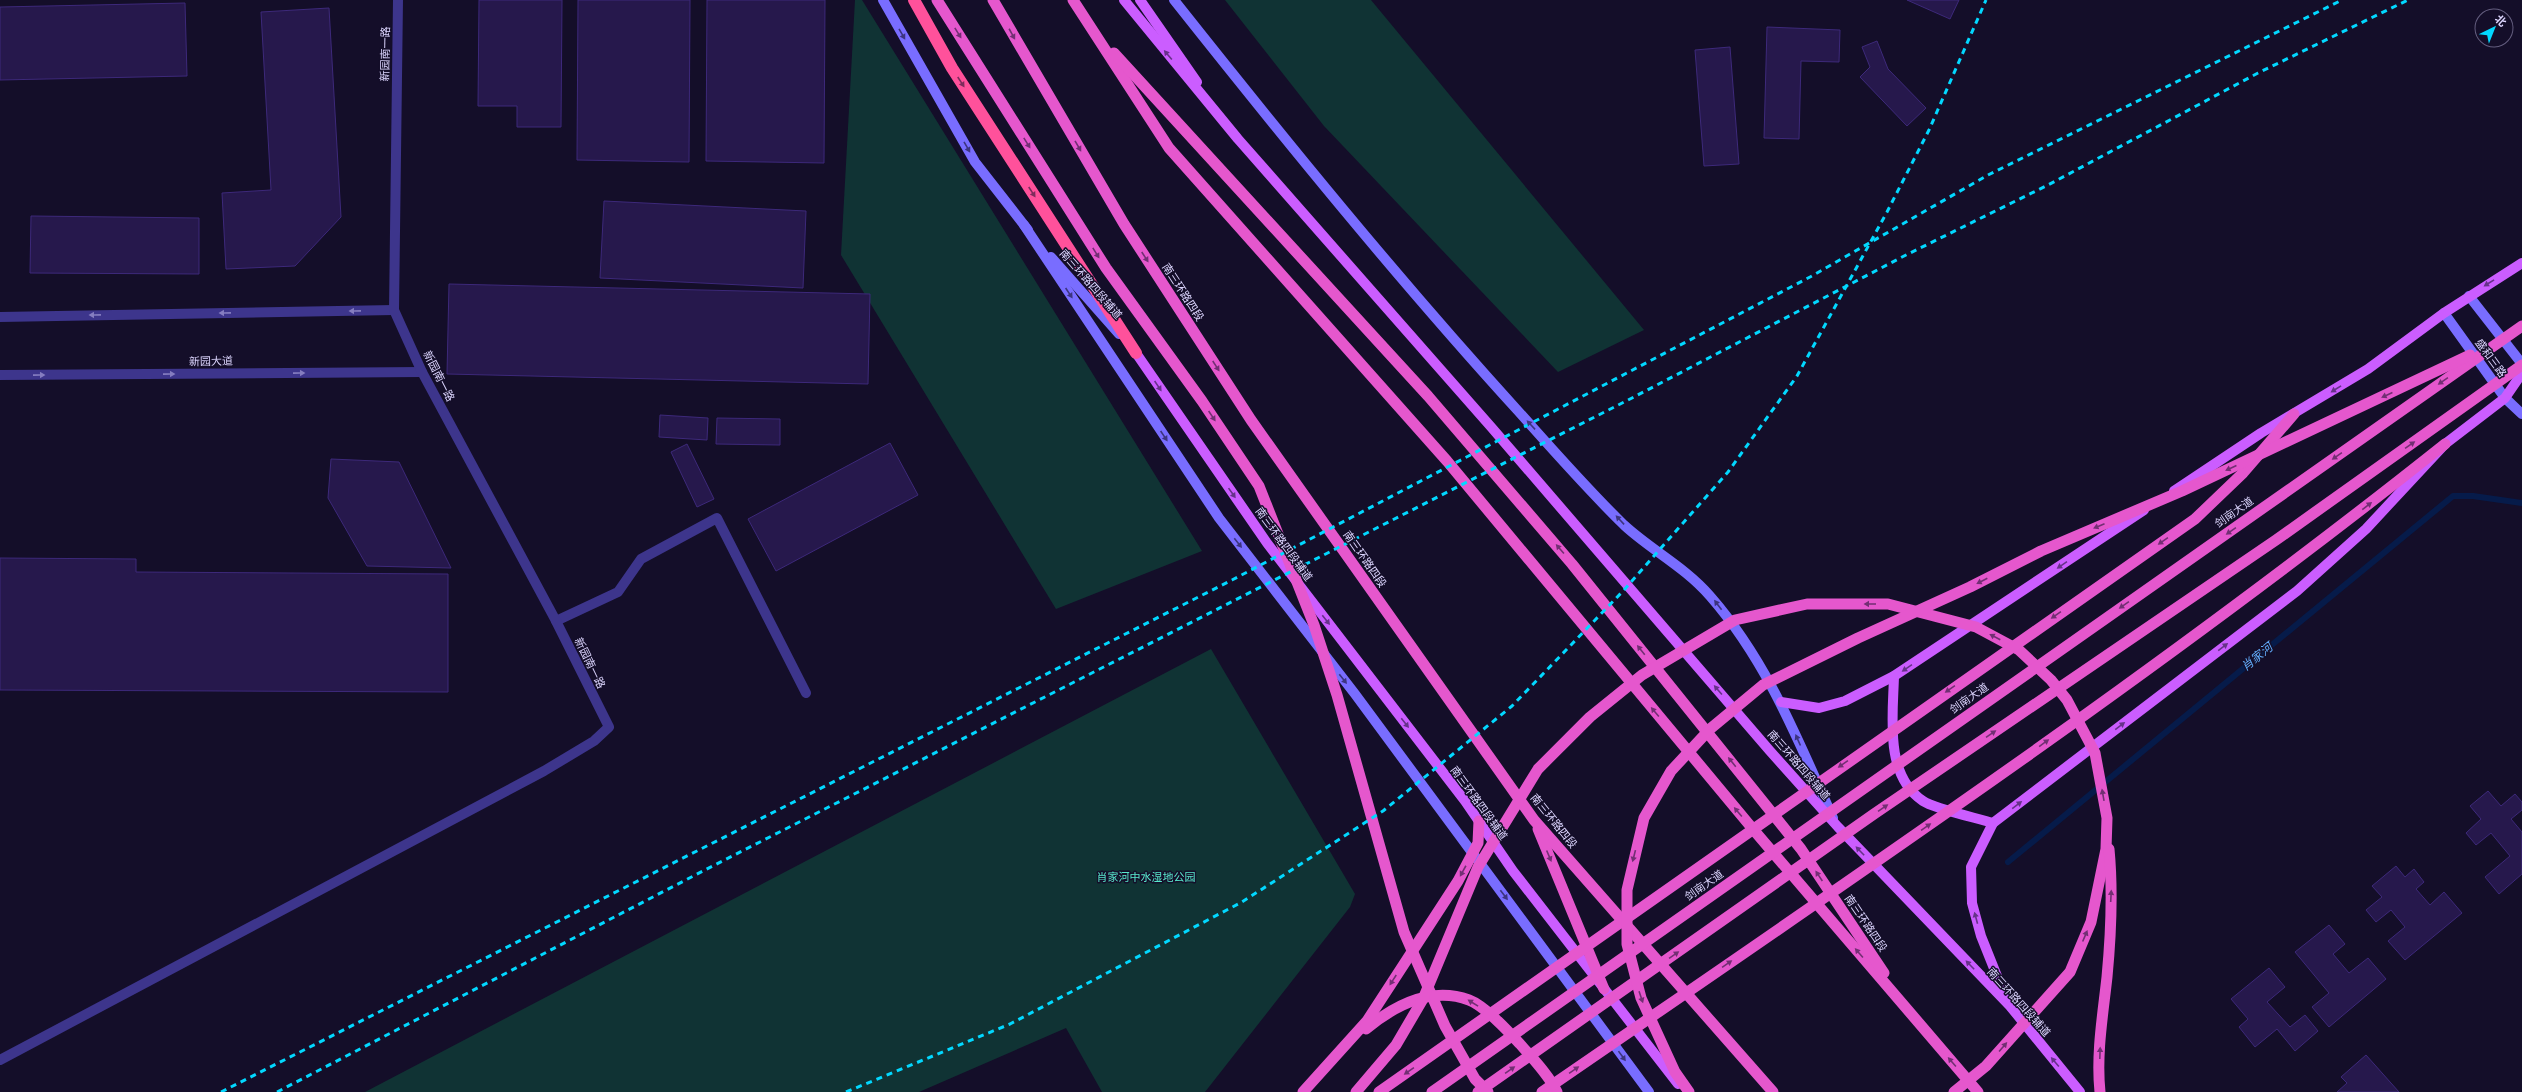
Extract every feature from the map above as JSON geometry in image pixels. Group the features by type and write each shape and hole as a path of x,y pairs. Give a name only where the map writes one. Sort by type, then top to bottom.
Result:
{"highway":[{"path":"914,0 952,68 1136,354"},
{"path":"937,0 1106,268 1202,400 1259,486 1314,625 1337,695 1404,932 1445,1026 1475,1079 1488,1092"},
{"name":"南三环路四段","path":"993,0 1124,224 1247,414 1534,820 1773,1092"},
{"name":"南三环路四段","path":"1074,0 1169,148 1447,461 1746,822 1978,1092"},
{"name":"南三环路四段","path":"1094,31 1413,379 1572,564 1801,849 1911,1014"},
{"name":"剑南大道","path":"1432,1092 2522,326"},
{"path":"1689,1092 1675,1072 1641,998 1627,944 1627,890 1644,818 1671,771 1710,730 1763,685 1838,648 2041,551 2182,491 2498,342"},
{"path":"1478,1092 1874,814 2276,540 2522,365"},
{"path":"1379,1092 2195,519 2243,473 2294,414"},
{"path":"1542,1092 1979,790 2337,530 2445,444"},
{"path":"1356,1092 1396,1045 1423,1000 1478,867 1538,769 1590,717 1642,675 1735,620 1807,604 1888,604 1976,627 2019,650 2051,680 2067,700 2095,753 2107,818 2112,879 2107,975 2101,1026 2100,1092"},
{"path":"1954,1092 1986,1066 2070,972 2091,922 2106,849 2107,818"},
{"path":"1534,820 1604,989"},
{"path":"1303,1092 1367,1021 1458,881 1478,843 1479,822"},
{"path":"1346,1045 1382,1016 1416,998 1447,996 1470,1000 1502,1024 1538,1064 1557,1092"}],"main road":[{"name":"南三环路四段辅道","path":"883,0 975,162 1024,225 1136,354 1266,543 1479,822 1513,871 1683,1092"},
{"path":"1124,0 1238,139"},
{"path":"1140,0 1238,139"},
{"path":"1174,0 1311,172 1518,411 1626,526 1670,559 1709,594 1755,654 1781,702 1838,827"},
{"name":"南三环路四段辅道","path":"1238,139 1497,434 1838,827 2010,1006 2080,1092"},
{"path":"1024,225 1219,518 1354,694 1649,1092"},
{"path":"1781,702 1819,708 1845,701 1894,676 2261,433 2368,369 2444,313 2522,263"},
{"path":"2469,296 2522,365"},
{"name":"盛和三路","path":"2444,313 2505,398 2522,414"},
{"path":"2010,1006 1981,936 1972,903 1972,867 1993,823 2297,591 2366,529 2445,444 2505,398 2522,373"},
{"path":"1894,676 1892,749 1906,784 1923,801 1993,823"}],"street":[{"name":"新园南一路","path":"0,1060 544,771 594,741 609,727 556,621 422,372 394,310 398,0"},
{"path":"0,317 394,310"},
{"name":"新园大道","path":"0,375 422,372"},
{"path":"556,621 618,592 641,559 717,518 806,693"}],"green space":[{"path":"855,0 862,0 1202,551 1056,609 841,255"},
{"path":"1225,0 1371,0 1644,330 1558,372 1324,126"},
{"name":"肖家河中水湿地公园","path":"1211,649 1355,894 1350,907 1205,1092 1102,1092 1066,1028 919,1092 365,1092"}],"building":[{"path":"479,0 562,0 561,127 517,127 517,106 478,106"},
{"path":"578,0 690,0 689,162 577,160"},
{"path":"707,0 825,0 824,163 706,161"},
{"path":"1907,0 1959,0 1950,19"},
{"path":"185,3 187,76 0,80 0,7"},
{"path":"329,8 341,217 295,266 226,269 222,193 271,190 261,12"},
{"path":"1767,27 1840,30 1839,62 1801,61 1799,139 1764,138"},
{"path":"1877,41 1888,69 1926,108 1907,126 1860,77 1870,67 1862,47"},
{"path":"1730,47 1739,164 1704,166 1695,50"},
{"path":"604,201 806,211 803,288 600,278"},
{"path":"31,216 199,218 199,274 30,273"},
{"path":"449,284 870,294 868,384 447,374"},
{"path":"660,415 708,418 707,440 659,437"},
{"path":"717,418 780,419 780,445 716,444"},
{"path":"890,443 918,495 776,571 748,519"},
{"path":"687,444 714,499 697,507 671,452"},
{"path":"331,459 399,462 451,568 367,566 328,498"},
{"path":"0,558 136,559 136,572 448,574 448,692 0,690"},
{"path":"2488,791 2501,806 2515,794 2522,802 2522,810 2511,819 2522,832 2522,874 2499,894 2485,877 2510,856 2491,833 2476,845 2466,833 2481,819 2470,806"},
{"path":"2396,866 2405,877 2414,869 2424,882 2416,889 2430,905 2444,892 2462,913 2405,960 2388,941 2405,927 2391,910 2376,922 2366,910 2382,897 2372,886"},
{"path":"2329,925 2345,944 2333,954 2349,973 2368,958 2386,979 2329,1027 2312,1007 2329,993 2295,952"},
{"path":"2269,968 2285,987 2267,1002 2290,1027 2305,1015 2318,1031 2295,1051 2277,1029 2255,1047 2239,1027 2248,1019 2231,999"},
{"path":"2366,1055 2399,1092 2337,1092 2347,1083 2341,1077"}],"waterway":[{"name":"肖家河","path":"2008,862 2453,496 2473,496 2522,503"}],"railway":[{"path":"846,1092 1010,1024 1242,902 1383,811 1512,706 1624,590 1728,472 1797,376 1887,212 1929,130 1986,0"},
{"path":"221,1092 1232,580 1810,277 1988,175 2342,0"},
{"path":"277,1092 703,871 1632,398 1906,255 2048,185 2258,73 2408,0"}]}
